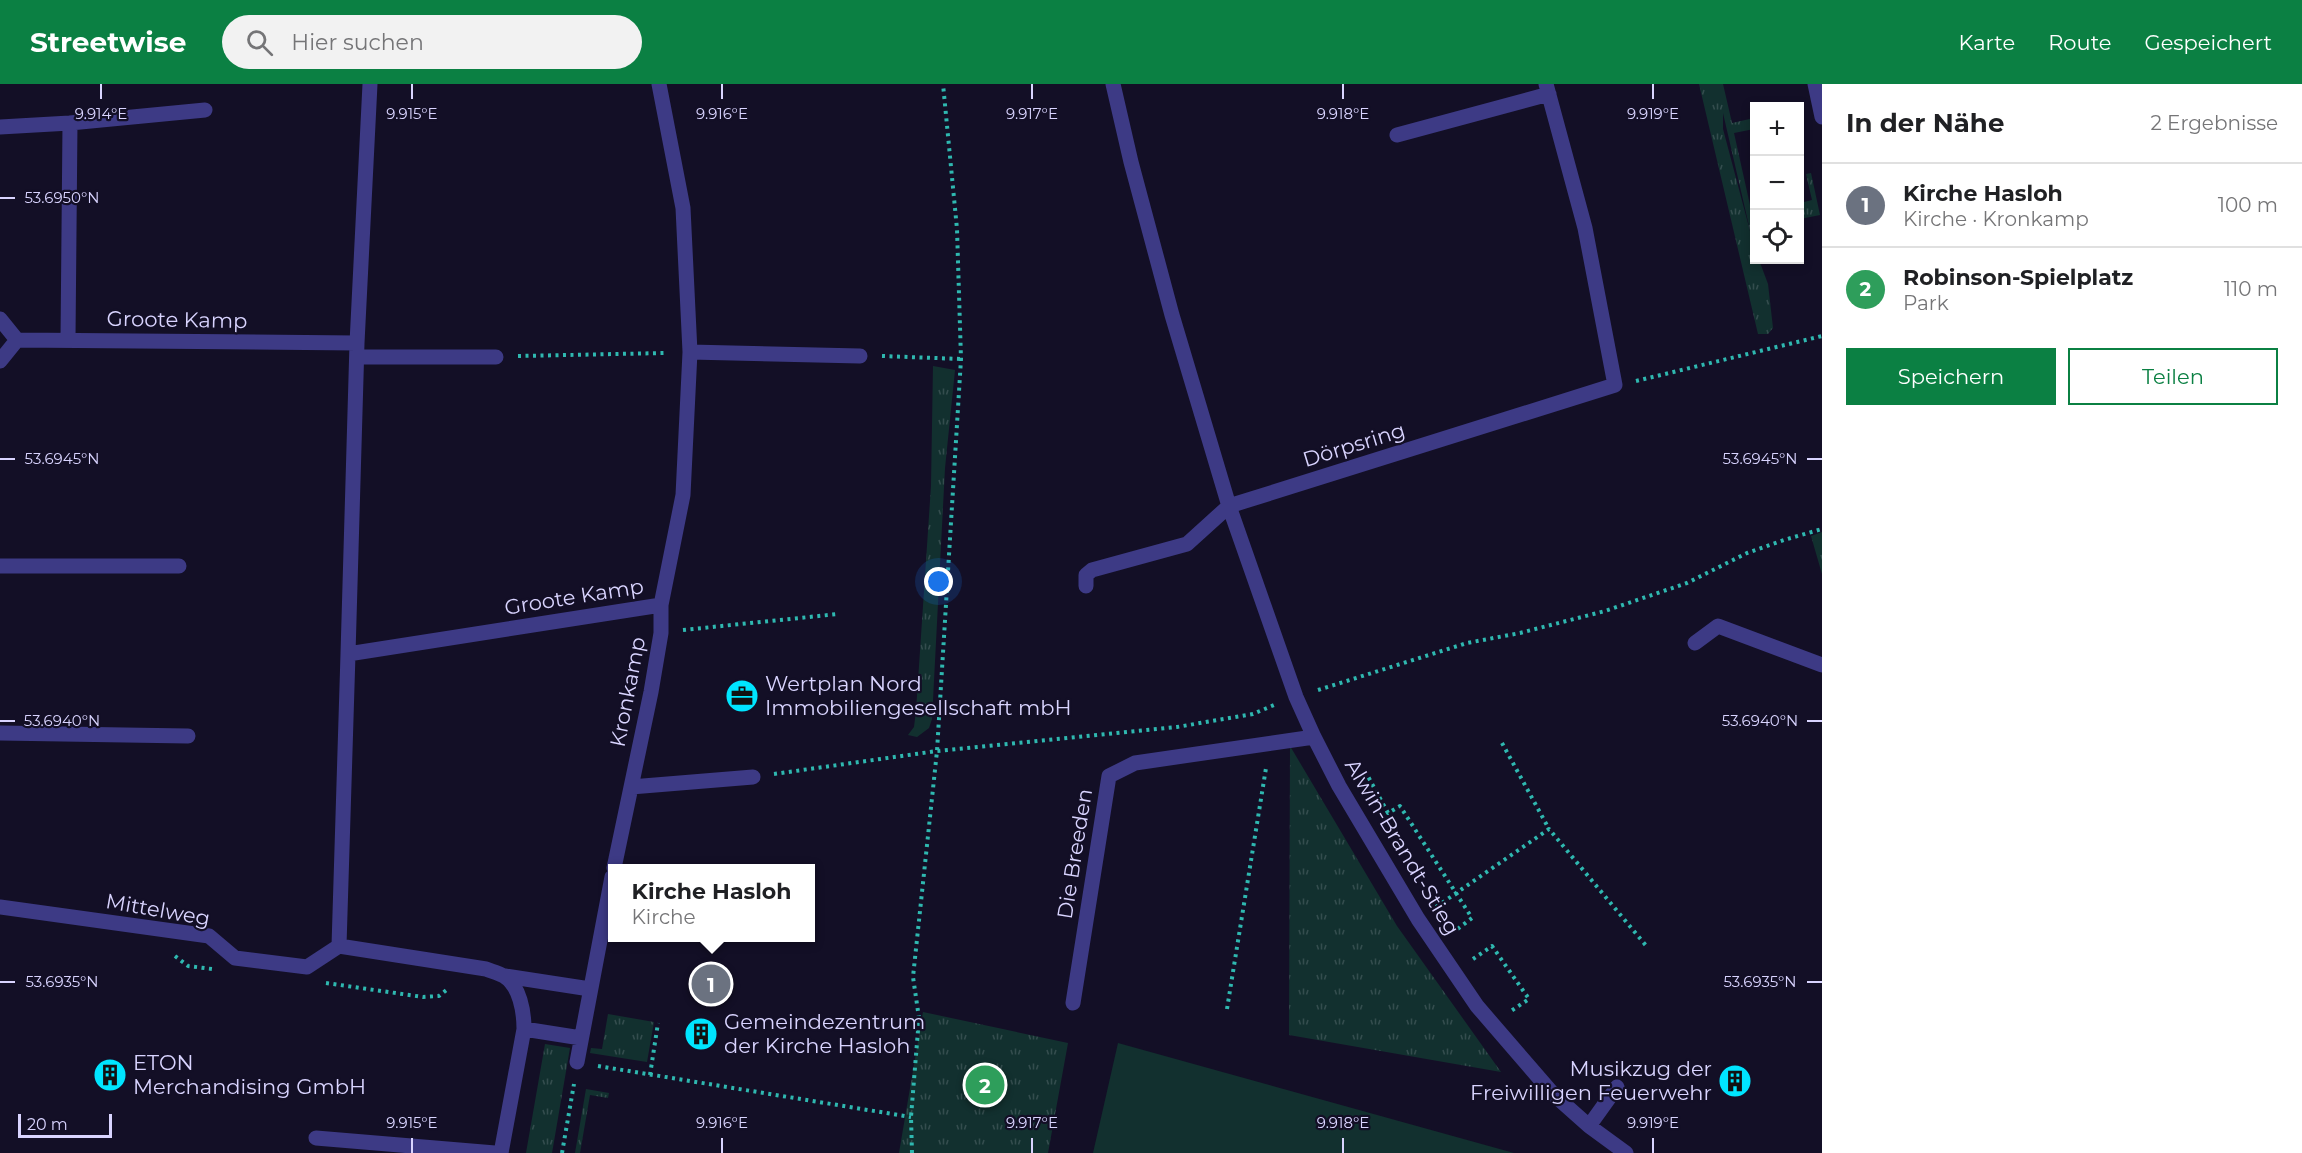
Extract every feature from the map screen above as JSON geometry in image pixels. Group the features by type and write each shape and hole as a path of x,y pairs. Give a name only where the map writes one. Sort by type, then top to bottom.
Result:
{"street":[{"path":"370,84 357,350 339,946 590,989"},
{"name":"Groote Kamp","path":"348,654 661,604 683,495 690,352 683,208 659,84"},
{"path":"1086,586 1086,575 1092,570 1187,544 1229,506 1166,292 1131,162 1113,84"},
{"path":"1815,84 1822,117"},
{"path":"1397,135 1547,89 1585,228 1615,386"},
{"path":"0,127 205,110"},
{"path":"68,339 70,123"},
{"path":"0,319 17,340 0,361"},
{"name":"Groote Kamp","path":"17,340 68,339 496,357"},
{"path":"690,352 860,356"},
{"name":"Dörpsring","path":"1229,506 1615,386"},
{"name":"Alwin-Brandt-Stieg","path":"1229,506 1296,697 1314,737 1342,791 1418,919 1478,1006 1553,1094 1589,1126 1626,1153"},
{"path":"0,566 179,566"},
{"name":"Kronkamp","path":"615,864 661,633 661,604"},
{"path":"1695,643 1718,627 1822,665"},
{"path":"0,733 188,736"},
{"name":"Die Breeden","path":"1073,1003 1109,776 1135,763 1314,737"},
{"path":"631,787 753,777"},
{"path":"577,1062 608,897"},
{"name":"Mittelweg","path":"0,907 209,936 235,958 308,967 339,946"},
{"path":"501,1153 524,1029 524,1011 518,994 506,976"},
{"path":"524,1029 581,1038"},
{"path":"1589,1126 1617,1087"},
{"path":"316,1138 495,1153"}],"path":[{"path":"912,1153 911,1117 919,1018 913,977 937,751 961,359 957,229 943,84"},
{"path":"1615,386 1822,336"},
{"path":"496,357 690,352"},
{"path":"860,356 961,359"},
{"path":"753,777 937,751 1177,727 1254,714 1296,697 1467,643 1520,633 1605,611 1687,583 1756,550 1822,529"},
{"path":"661,633 838,614"},
{"path":"1502,742 1549,829 1647,948"},
{"path":"1227,1009 1270,744"},
{"path":"1365,771 1388,813 1400,806 1472,918 1453,933"},
{"path":"1418,919 1549,829"},
{"path":"1466,951 1472,961 1492,946 1529,999 1510,1011 1516,1019"},
{"path":"170,952 188,966 219,970"},
{"path":"318,982 423,997 439,996 456,985"},
{"path":"650,1074 658,1023"},
{"path":"562,1153 577,1062 911,1117"}],"green space":[{"path":"1699,84 1723,84 1732,123 1750,119 1750,130 1734,133 1750,205 1750,231 1750,264 1760,264 1768,284 1773,328 1768,334 1758,334","holes":["1723,113 1750,231 1723,129"]},
{"path":"1811,173 1820,215 1804,218 1804,202 1812,200 1806,174"},
{"path":"933,366 955,370 945,468 932,719 929,728 917,737 908,735 914,727 916,711 931,486"},
{"path":"1822,532 1822,574 1811,536"},
{"path":"1290,746 1397,926 1501,1072 1289,1035"},
{"path":"923,1012 1068,1043 1048,1153 899,1153"},
{"path":"608,1014 654,1022 647,1062 590,1053 591,1048 602,1049"},
{"path":"1118,1043 1514,1153 1093,1153"},
{"path":"545,1044 570,1048 552,1153 526,1153"},
{"path":"586,1089 609,1093 608,1098 590,1095 580,1153 575,1153"}],"place":[{"name":"Wertplan Nord Immobiliengesellschaft mbH","path":"742,696"},
{"name":"Kirche Hasloh","path":"711,984"},
{"name":"Gemeindezentrum der Kirche Hasloh","path":"701,1034"},
{"name":"ETON Merchandising GmbH","path":"110,1075"},
{"name":"Musikzug der Freiwilligen Feuerwehr","path":"1735,1081"},
{"name":"Robinson-Spielplatz","path":"985,1085"}]}
